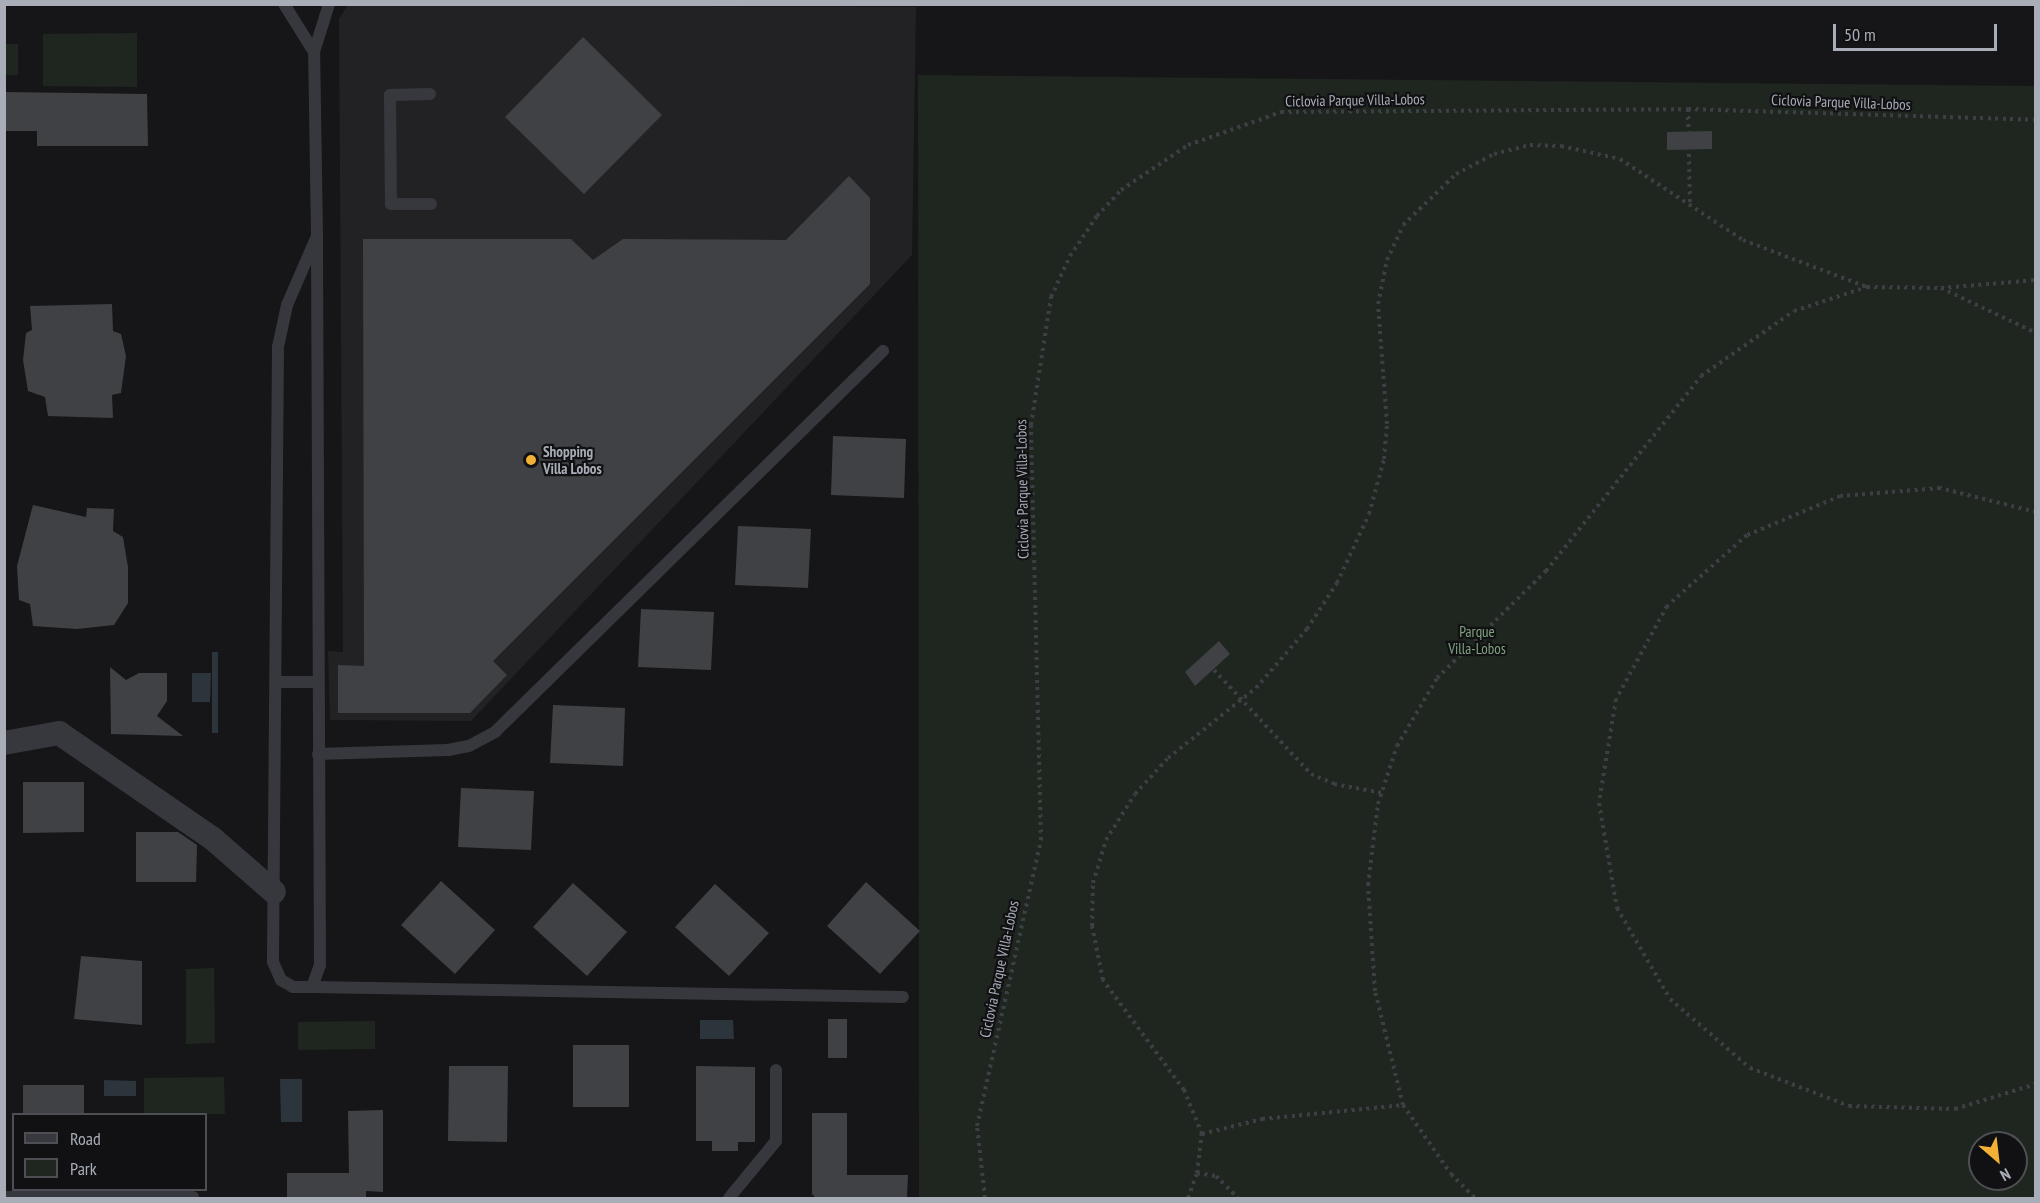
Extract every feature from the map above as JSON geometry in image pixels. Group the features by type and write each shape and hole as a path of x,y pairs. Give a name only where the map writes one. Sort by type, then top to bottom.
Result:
{"street":[{"path":"4,743 59,733 212,838 274,892"}],"lane":[{"path":"284,4 314,52"},
{"path":"312,987 320,965 314,52 329,4"},
{"path":"430,94 390,95 391,204 431,204"},
{"path":"317,236 287,306 278,347 274,892 276,974 293,987 903,997"},
{"path":"318,753 448,750 469,746 495,732 882,351"},
{"path":"276,682 318,681"},
{"path":"729,1198 776,1142 776,1070"},
{"path":"4,1197 193,1197"}],"path":[{"name":"Ciclovia Parque Villa-Lobos","path":"985,1198 977,1126 1041,840 1031,425 1051,297 1070,256 1097,216 1121,190 1188,145 1281,112 1688,110 2036,120"},
{"path":"1688,110 1690,206"},
{"path":"1188,1198 1197,1173 1202,1134 1184,1090 1103,980 1092,926 1093,883 1106,840 1135,794 1168,758 1241,700 1307,629 1337,583 1369,514 1384,459 1387,424 1378,304 1387,260 1402,225 1456,174 1494,154 1530,145 1561,146 1620,159 1743,240 1867,287"},
{"path":"1475,1198 1451,1174 1403,1105 1375,991 1368,885 1382,793 1397,746 1437,678 1546,571 1701,376 1794,311 1867,287 1941,288 2036,280"},
{"path":"1941,288 2036,333"},
{"path":"2036,512 1940,488 1851,495 1840,496 1747,535 1667,606 1616,699 1599,803 1617,908 1670,999 1750,1068 1849,1106 1955,1109 2036,1084"},
{"path":"1214,670 1311,774 1334,784 1382,793"},
{"path":"1202,1134 1262,1119 1403,1105"},
{"path":"1197,1173 1216,1176 1238,1198"}],"shaded area":[{"name":"Shopping Villa Lobos","path":"348,5 916,7 912,255 471,721 330,720 328,651 343,652 339,19"},
{"path":"212,652 218,652 218,733 212,733"},
{"path":"192,673 211,673 210,702 192,702"},
{"path":"700,1020 733,1020 734,1039 700,1039"},
{"path":"280,1079 302,1079 302,1122 281,1122"},
{"path":"104,1080 136,1081 136,1096 104,1096"}],"green space":[{"path":"137,33 137,87 43,86 43,34"},
{"path":"5,44 18,44 18,75 5,75"},
{"name":"Parque Villa-Lobos","path":"918,75 2035,86 2035,1198 919,1198"},
{"path":"214,968 215,1043 186,1044 186,969"},
{"path":"375,1021 375,1049 298,1050 298,1022"},
{"path":"224,1077 225,1114 144,1113 144,1078"}],"building":[{"path":"583,37 662,115 584,194 505,117"},
{"path":"4,92 147,94 148,146 37,146 37,131 4,131"},
{"path":"1712,131 1712,149 1667,150 1667,132"},
{"path":"849,176 870,198 870,284 493,661 507,675 470,713 338,713 338,665 364,666 363,239 571,239 593,260 623,239 786,240"},
{"path":"112,304 113,331 121,334 126,356 121,393 112,395 113,418 48,416 45,397 28,391 23,360 26,333 32,330 30,306"},
{"path":"833,436 906,439 904,498 831,495"},
{"path":"33,505 86,517 87,508 114,509 113,531 123,537 128,567 128,603 114,625 77,629 33,626 30,604 19,600 17,566"},
{"path":"738,526 811,529 808,588 735,585"},
{"path":"641,609 714,612 711,670 638,667"},
{"path":"1219,641 1230,654 1195,686 1185,672"},
{"path":"110,667 126,680 139,673 167,673 167,701 157,716 183,736 111,734"},
{"path":"553,705 625,708 623,766 550,763"},
{"path":"23,782 84,782 84,832 23,833"},
{"path":"461,788 534,791 531,850 458,847"},
{"path":"136,832 178,832 197,845 196,882 136,882"},
{"path":"441,881 495,930 455,974 401,925"},
{"path":"866,882 920,931 880,974 827,926"},
{"path":"573,883 627,932 587,976 533,927"},
{"path":"715,884 769,933 729,976 675,927"},
{"path":"81,956 142,961 142,1025 74,1019"},
{"path":"828,1019 847,1019 847,1058 828,1058"},
{"path":"573,1045 629,1045 629,1107 573,1107"},
{"path":"449,1066 508,1066 507,1142 448,1141"},
{"path":"696,1066 755,1067 755,1142 738,1142 738,1151 712,1151 712,1141 696,1141"},
{"path":"23,1085 84,1085 84,1113 23,1113"},
{"path":"383,1110 383,1192 366,1191 366,1198 287,1198 287,1173 349,1173 348,1111"},
{"path":"812,1113 847,1113 847,1175 908,1175 907,1198 816,1198 812,1194"}],"place":[{"name":"Shopping Villa Lobos","path":"531,460"}]}
